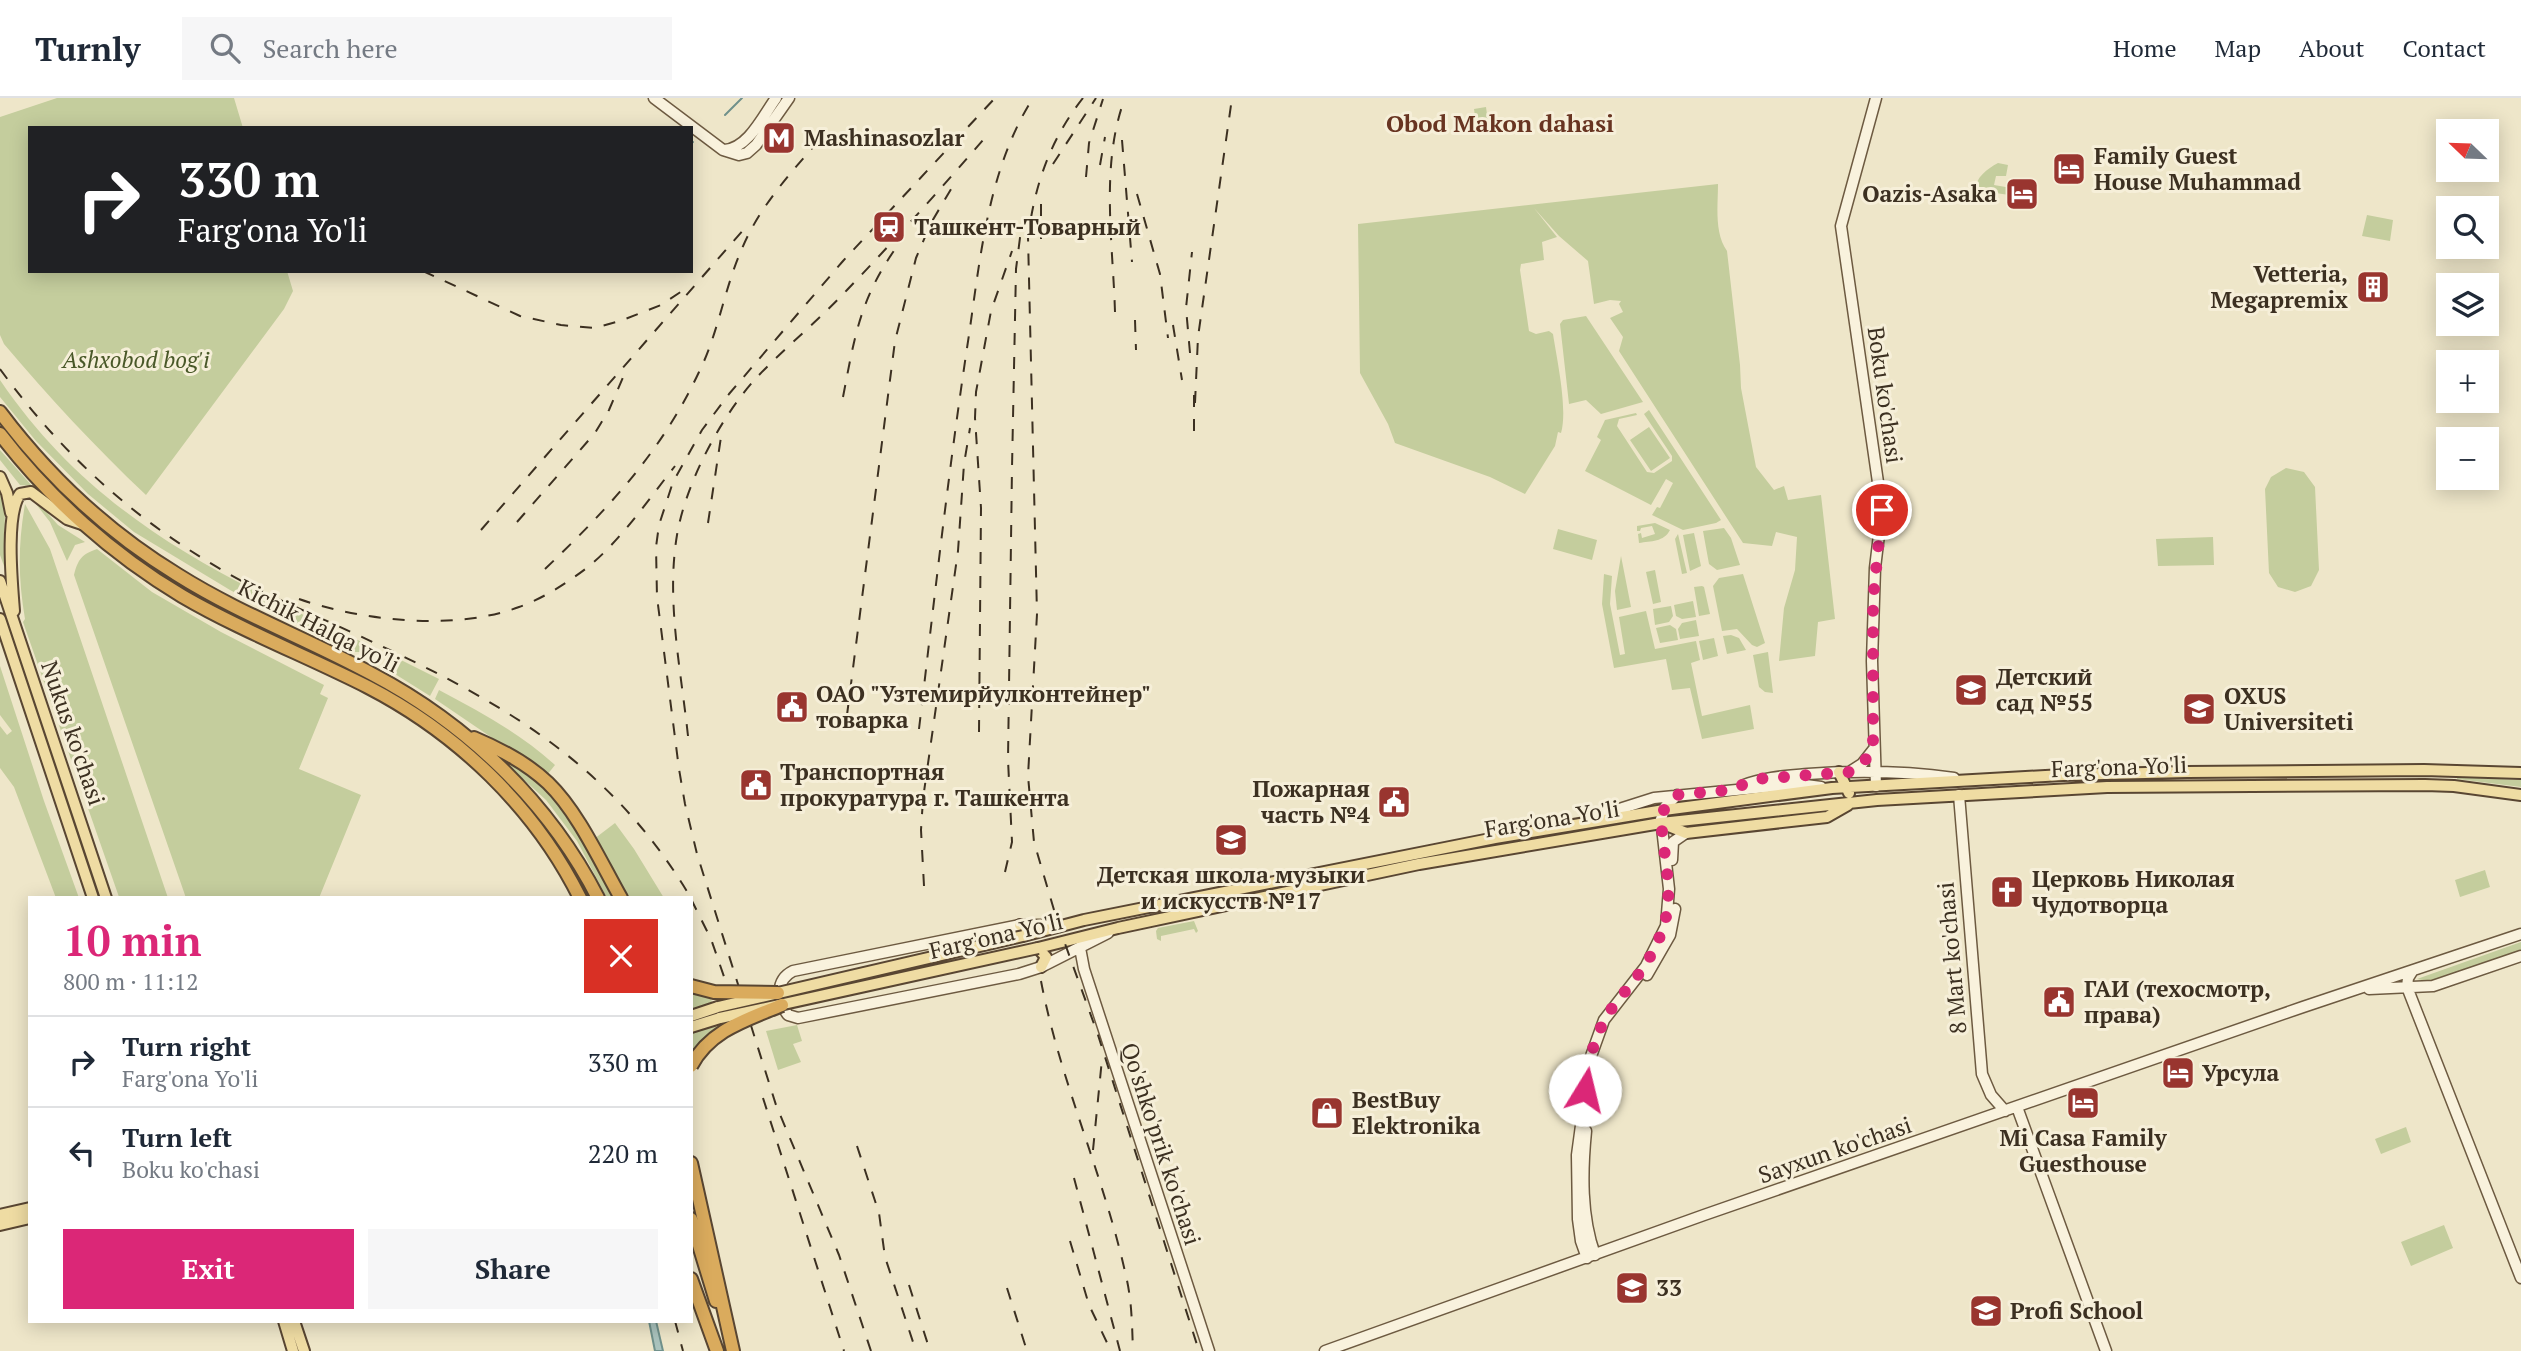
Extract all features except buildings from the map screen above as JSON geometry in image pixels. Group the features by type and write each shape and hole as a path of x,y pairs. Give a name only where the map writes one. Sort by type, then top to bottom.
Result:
{"highway":[{"name":"Kichik Halqa yo'li","path":"0,412 54,475 102,521 139,550 237,608 371,673 412,697 457,730 501,766 535,803 570,848 597,896"},
{"name":"Kichik Halqa yo'li","path":"0,437 26,467 89,527 142,570 185,598 407,708 452,740 489,774 540,833 579,896"},
{"path":"457,730 504,751 537,773 554,789 620,896"},
{"path":"693,987 714,992 780,999"},
{"path":"693,1063 704,1047 723,1031 780,999"},
{"path":"693,1172 733,1351"},
{"path":"693,1233 698,1269 733,1351"},
{"path":"698,1269 713,1258"},
{"path":"693,1285 717,1351"}],"main road":[{"path":"0,477 7,493 12,523 16,628"},
{"path":"12,523 16,501 20,494 27,492 33,493 67,519 89,527"},
{"name":"Nukus ko'chasi","path":"0,581 16,628 37,713 92,896"},
{"name":"Nukus ko'chasi","path":"0,619 105,896"},
{"name":"Farg'ona Yo'li","path":"693,1026 1021,931 1066,925 1482,841 1664,810 1832,788 2063,775 2316,770 2521,773"},
{"path":"1844,772 1852,802"},
{"name":"Farg'ona Yo'li","path":"693,1016 718,1007 780,999 1038,948 1118,928 1446,858 1661,823 1852,802 2107,787 2397,784 2474,788 2521,794"},
{"path":"1661,823 1686,833 1827,817 1876,786"},
{"path":"2474,788 2521,803"},
{"path":"1038,948 1046,957 1041,967"},
{"path":"0,1215 28,1208"},
{"path":"0,1225 28,1218"},
{"path":"285,1323 293,1351"},
{"path":"295,1323 304,1351"}],"street":[{"path":"654,98 691,126"},
{"path":"723,150 742,143 776,98"},
{"path":"693,127 723,150 742,155 751,150 789,98"},
{"name":"Boku ko'chasi","path":"1876,98 1841,226 1882,510 1873,600 1873,750 1876,786"},
{"path":"1844,772 1862,764 1873,750"},
{"name":"Farg'ona Yo'li","path":"1730,790 1757,779 1844,772 1916,773 1972,780"},
{"name":"Farg'ona Yo'li","path":"1563,827 1654,798 1798,784 1832,788"},
{"path":"1591,1256 1581,1241 1577,1155 1590,1059 1604,1020 1646,965 1665,926 1669,889 1661,823 1664,810 1677,795"},
{"name":"8 Mart ko'chasi","path":"1959,795 1982,1074 1991,1095 2005,1111"},
{"path":"1591,1256 1584,1179 1585,1134 1597,1056 1609,1023 1643,982 1670,935 1675,906 1672,845 1675,839 1686,833"},
{"path":"1021,931 793,971 780,983 782,1006 788,1015 798,1018 1019,974 1066,959 1080,948 1118,928"},
{"name":"Sayxun ko'chasi","path":"1325,1351 1704,1215 2521,934"},
{"path":"1038,948 1084,968"},
{"name":"Qo'shko'prik ko'chasi","path":"1080,948 1084,968 1209,1349"},
{"name":"Sayxun ko'chasi","path":"2358,989 2433,986 2521,956"},
{"path":"2414,970 2408,978 2407,986 2521,1278"},
{"path":"2418,1015 2419,996 2433,986"},
{"path":"2017,1107 2106,1351"}],"green space":[{"name":"Ashxobod bog'i","path":"57,98 234,98 242,126 28,126 28,273 288,273 293,291 284,309 146,495 55,402 4,344 0,335 0,117"},
{"path":"1486,107 1489,130 1477,131 1474,109"},
{"path":"1998,163 2008,165 2006,176 1996,176 1994,185 2023,190 2023,197 1975,190 1977,181"},
{"path":"1718,184 1718,227 1727,251 1741,388 1756,467 1774,490 1784,486 1788,500 1821,495 1835,619 1818,622 1815,656 1779,661 1784,608 1795,570 1797,537 1776,532 1772,546 1743,543 1619,351 1623,337 1610,318 1623,312 1619,304 1621,301 1610,300 1594,304 1588,261 1559,236 1534,208 1557,237 1542,242 1544,260 1521,264 1520,270 1529,331 1536,334 1549,331 1553,334 1561,384 1563,423 1555,446 1525,494 1490,477 1395,443 1388,424 1360,373 1358,224"},
{"path":"2367,215 2393,220 2390,241 2362,236"},
{"path":"1586,316 1643,402 1601,414 1586,400 1569,404 1560,324 1563,320"},
{"path":"0,380 37,429 78,471 121,508 215,570 373,647 352,652 230,590 134,532 88,494 36,441 0,397"},
{"path":"1649,410 1721,520 1683,530 1652,515 1657,507 1660,508 1673,483 1666,479 1651,505 1585,471 1601,440 1597,437 1605,420 1636,413 1637,415 1619,419 1617,426 1647,472 1654,473 1672,461 1672,456 1644,414"},
{"path":"1649,427 1670,458 1651,471 1630,440"},
{"path":"0,450 32,486 20,485 0,460"},
{"path":"2286,468 2304,472 2315,487 2319,570 2311,586 2295,592 2278,587 2269,573 2265,489 2271,477"},
{"path":"0,486 5,507 4,566 0,555"},
{"path":"34,498 58,525 85,542 75,545 67,561 50,522 32,499"},
{"path":"25,504 50,549 167,896 119,896 23,622 21,534"},
{"path":"1655,523 1670,530 1661,539 1639,543 1638,534 1641,533 1642,538 1655,534 1652,526 1637,531 1637,526"},
{"path":"1724,528 1731,538 1740,565 1717,570 1709,564 1703,531"},
{"path":"1558,529 1597,540 1592,560 1553,549"},
{"path":"1694,533 1701,566 1690,571 1683,535"},
{"path":"1678,534 1687,573 1682,574 1675,539"},
{"path":"2213,537 2214,565 2158,566 2156,539"},
{"path":"97,549 152,592 221,632 324,685 320,694 328,698 299,769 361,795 320,896 185,896 74,575 81,558"},
{"path":"1621,556 1631,607 1617,610 1615,591"},
{"path":"1655,570 1661,602 1653,604 1646,572"},
{"path":"1604,574 1612,576 1610,604 1620,655 1625,654 1619,617 1646,611 1655,649 1696,641 1700,660 1691,663 1702,716 1750,705 1754,729 1702,739 1690,688 1672,690 1666,659 1614,668 1602,604"},
{"path":"1743,574 1765,643 1757,647 1737,629 1722,631 1713,586 1719,578"},
{"path":"1702,586 1710,614 1699,616 1694,587"},
{"path":"1693,601 1696,617 1682,619 1676,616 1674,605"},
{"path":"1671,606 1673,616 1669,622 1655,625 1653,609"},
{"path":"1696,620 1699,636 1680,639 1678,629 1682,623"},
{"path":"1670,625 1676,629 1678,640 1660,643 1656,628"},
{"path":"1723,636 1739,638 1746,650 1727,654"},
{"path":"1714,638 1718,656 1703,660 1699,641"},
{"path":"1768,652 1773,693 1765,692 1759,687 1753,655"},
{"path":"387,653 439,679 430,696 387,669"},
{"path":"0,666 78,896 55,896 14,787 0,768 0,726 7,735 12,731 0,715"},
{"path":"439,690 514,733 555,765 547,775 435,699"},
{"path":"501,754 537,779 558,799 614,896 606,896 577,841 546,800 498,756"},
{"path":"2457,779 2521,780 2521,787"},
{"path":"615,823 663,896 627,896 594,839"},
{"path":"2485,870 2490,887 2460,897 2455,880"},
{"path":"1194,921 1198,931 1196,933 1194,929 1161,936 1161,941 1157,939 1158,928"},
{"path":"2521,942 2521,951 2433,982 2417,979"},
{"path":"693,993 711,998 717,1028 693,1051"},
{"path":"797,1025 802,1041 793,1044 801,1062 778,1070 766,1031"},
{"path":"2406,1127 2411,1142 2381,1154 2375,1139"},
{"path":"2444,1225 2453,1248 2411,1266 2401,1242"}],"water":[{"path":"649,1323 656,1323 663,1351 655,1351"}],"waterway":[{"path":"725,115 742,98"}],"railway":[{"path":"871,1351 839,1255 776,1105 697,854 679,769 657,597 656,547 659,525 673,482 702,430 729,394 843,261 995,98"},
{"path":"919,729 941,538 981,251 995,187 1005,156 1033,98"},
{"path":"1083,98 1061,130 1046,163 1035,199 1028,237 1037,614 1028,776 1034,842 1059,927 1098,1035 1199,1351"},
{"path":"1053,164 1096,98"},
{"path":"1115,312 1110,177 1117,123 1125,98"},
{"path":"1195,403 1198,337 1232,98"},
{"path":"1086,177 1089,143 1103,99"},
{"path":"1100,165 1105,137"},
{"path":"688,736 673,585 677,535 697,471 719,429 745,391 847,290 983,140"},
{"path":"1122,140 1132,262"},
{"path":"545,569 612,501 668,428 706,357 735,266 755,222 814,146"},
{"path":"847,715 895,341 916,258 931,223 957,179"},
{"path":"1137,194 1160,274 1168,338"},
{"path":"1041,204 1041,239"},
{"path":"481,530 745,228"},
{"path":"1005,872 1012,842 1008,760 1012,468 1016,269 1021,230"},
{"path":"843,397 867,300 898,245"},
{"path":"979,732 981,508 975,418 976,392 991,311 1012,251"},
{"path":"1190,353 1186,308 1192,252"},
{"path":"427,273 520,316 561,325 594,328 661,305 682,291"},
{"path":"1135,320 1136,350"},
{"path":"1173,325 1182,380"},
{"path":"517,522 595,433 609,410 627,368"},
{"path":"0,369 48,429 100,482 189,550 253,587 452,681 543,737 584,769 623,807 658,849 690,896"},
{"path":"1194,395 1194,437"},
{"path":"924,886 921,830 923,799 958,551 964,464 970,428"},
{"path":"708,523 721,437"},
{"path":"299,599 351,613 409,620 466,619 519,607 564,584 588,567 634,519 675,466"},
{"path":"693,903 711,939 730,994"},
{"path":"1041,981 1059,1055 1117,1239 1129,1295 1133,1351"},
{"path":"1093,1150 1102,1059"},
{"path":"763,1098 844,1351"},
{"path":"857,1146 879,1213 885,1257 916,1351"},
{"path":"1074,1178 1120,1351"},
{"path":"1070,1241 1089,1305 1111,1351"},
{"path":"909,1285 930,1351"},
{"path":"1007,1288 1027,1351"},
{"path":"676,1323 683,1351"}],"place":[{"name":"Mashinasozlar","path":"779,138"},
{"name":"Family Guest House Muhammad","path":"2069,169"},
{"name":"Oazis-Asaka","path":"2022,194"},
{"name":"Ташкент-Товарный","path":"889,227"},
{"name":"Vetteria, Megapremix","path":"2373,287"},
{"name":"Детский сад №55","path":"1971,690"},
{"name":"ОАО \"Узтемирйулконтейнер\" товарка","path":"792,707"},
{"name":"OXUS Universiteti","path":"2199,709"},
{"name":"Транспортная прокуратура г. Ташкента","path":"756,785"},
{"name":"Пожарная часть №4","path":"1394,802"},
{"name":"Детская школа музыки и искусств №17","path":"1231,840"},
{"name":"Церковь Николая Чудотворца","path":"2007,892"},
{"name":"ГАИ (техосмотр, права)","path":"2059,1002"},
{"name":"Урсула","path":"2178,1073"},
{"name":"Mi Casa Family Guesthouse","path":"2083,1103"},
{"name":"BestBuy Elektronika","path":"1327,1113"},
{"name":"33","path":"1632,1288"},
{"name":"Profi School","path":"1986,1311"}],"district":[{"name":"Obod Makon dahasi","path":"1500,124"}],"route":[{"path":"1585,1090 1592,1048 1604,1020 1646,965 1665,926 1669,889 1661,823 1664,810 1670,801 1677,795 1730,790 1757,779 1849,772 1862,764 1873,750 1873,600 1882,510"}]}
